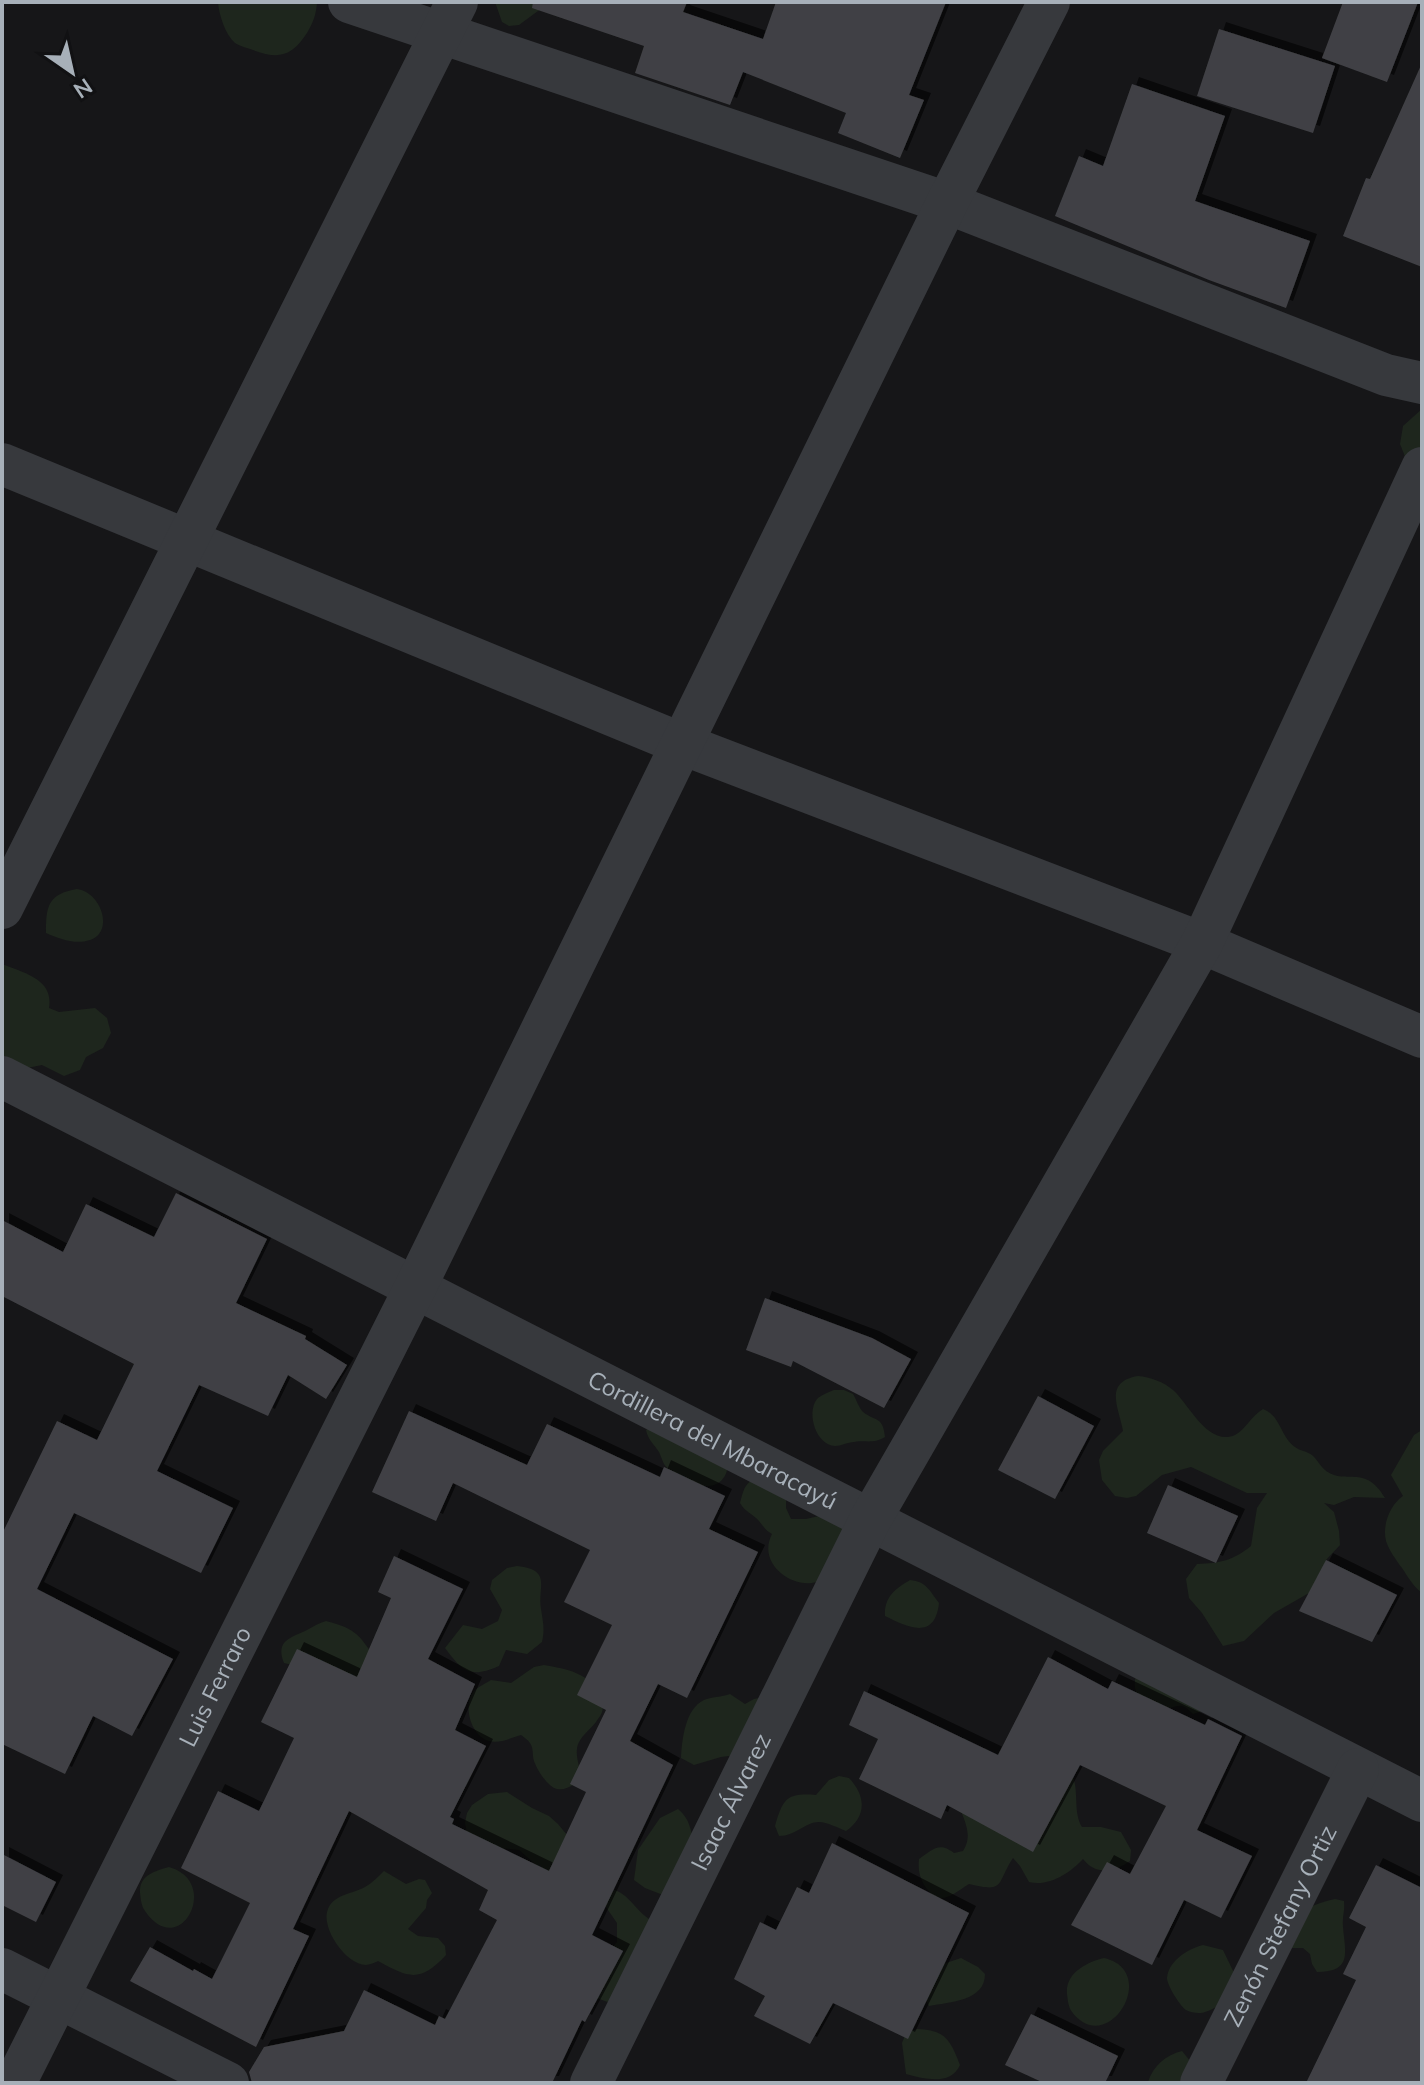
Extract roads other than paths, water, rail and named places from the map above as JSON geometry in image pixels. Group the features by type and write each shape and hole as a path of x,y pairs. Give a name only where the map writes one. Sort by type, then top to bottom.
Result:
{"street":[{"path":"349,2 449,18 947,203 1386,375 1422,383"},
{"name":"Luis Ferraro","path":"15,2083 415,1288 947,203 1049,2"},
{"path":"2,908 449,18"},
{"path":"2,464 682,744 1202,943 1422,1037"},
{"name":"Isaac Álvarez","path":"591,2083 870,1520 1202,943 1422,468"},
{"name":"Cordillera del Mbaracayú","path":"2,1077 1422,1801"},
{"name":"Zenón Stefany Ortiz","path":"1201,2083 1358,1769"},
{"path":"2,1969 228,2083"}]}
